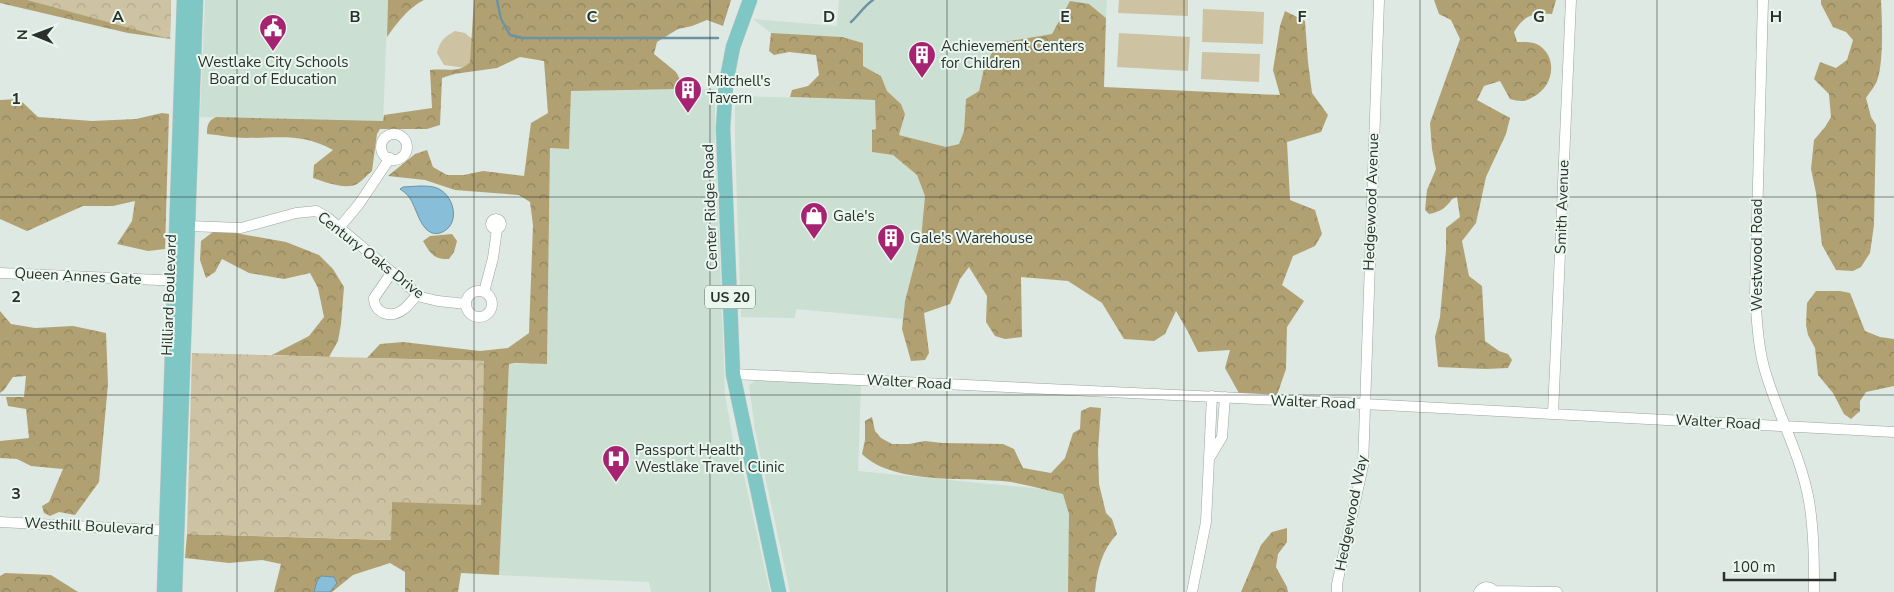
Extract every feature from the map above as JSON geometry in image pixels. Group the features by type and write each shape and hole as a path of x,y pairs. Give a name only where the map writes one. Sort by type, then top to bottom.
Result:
{"main road":[{"name":"Hilliard Boulevard","path":"164,592 171,531 180,281 184,0"},
{"name":"Hilliard Boulevard","path":"180,281 188,226 196,0"},
{"name":"Center Ridge Road","path":"750,0 733,48 724,100 723,128 733,374 779,592"},
{"name":"Hilliard Boulevard","path":"171,531 175,592"}],"street":[{"name":"Hedgewood Avenue","path":"1364,404 1379,0"},
{"name":"Smith Avenue","path":"1553,414 1571,0"},
{"name":"Westwood Road","path":"1763,0 1755,295 1761,352 1766,373 1794,447 1809,500 1813,535 1814,592"},
{"path":"339,228 359,204 390,158"},
{"name":"Century Oaks Drive","path":"188,226 241,228 296,212 316,211 421,297 466,304 468,310 476,316 482,316 488,312 492,304 491,299 484,292 497,229"},
{"name":"Queen Annes Gate","path":"0,272 180,281"},
{"path":"392,272 374,298 379,311 390,314 403,310 418,294"},
{"path":"466,304 469,296 476,291 484,292"},
{"name":"Walter Road","path":"733,374 1212,396 1894,432"},
{"path":"1192,592 1206,522 1212,396"},
{"path":"1209,458 1222,437 1224,397"},
{"name":"Hedgewood Way","path":"1337,592 1337,584 1363,466 1364,404"},
{"name":"Westhill Boulevard","path":"0,522 171,531"},
{"path":"1479,592 1485,587 1495,591 1557,592"}],"shaded area":[{"path":"205,0 388,0 383,121 200,117"},
{"path":"839,0 1107,0 1106,18 1089,4 1052,34 997,43 984,68 979,91 966,100 964,131 959,144 946,147 899,135 905,114 901,104 887,91 881,76 862,66 863,43 842,37 771,33 753,19 837,26"},
{"path":"715,89 715,156 725,395 735,452 740,458 770,592 651,592 649,582 499,575 509,364 547,364 550,148 569,149 571,91"},
{"path":"735,96 876,100 876,130 872,152 893,155 917,175 925,196 921,239 905,301 903,319 796,309 795,318 741,317"},
{"path":"758,379 861,384 858,471 1073,492 1072,592 790,592 755,430 749,385"}],"green space":[{"path":"0,0 171,0 171,39 128,33 0,3"},
{"path":"27,0 171,0 170,39"},
{"path":"388,0 424,0 408,11 387,37"},
{"path":"474,0 731,0 723,26 707,20 678,29 657,42 654,54 676,72 685,89 571,91 569,149 550,148 547,364 509,364 499,575 461,573 458,592 405,592 405,572 390,563 353,575 332,592 274,592 281,564 262,560 229,563 185,558 187,534 390,540 392,502 484,361 367,358 380,344 403,342 480,351 508,348 529,333 533,225 530,202 519,195 455,190 425,180 388,176 415,154 427,150 433,167 447,175 464,175 483,171 524,176 531,123 548,113 544,61 520,57 497,68 454,74 442,78 440,125 427,129 380,129 377,134 372,171 359,183 352,186 335,185 313,178 314,165 333,150 311,141 291,138 241,138 207,134 208,124 216,117 383,121 384,115 432,108 430,70 461,68 470,62"},
{"path":"1119,0 1188,0 1188,16 1118,13"},
{"path":"1434,0 1556,0 1552,14 1530,16 1521,22 1514,32 1517,42 1535,43 1546,52 1550,59 1551,73 1545,87 1540,93 1529,99 1518,101 1510,99 1500,81 1484,86 1477,100 1510,118 1506,134 1486,177 1476,223 1462,241 1469,276 1482,286 1485,341 1499,351 1508,354 1512,360 1508,368 1438,367 1435,337 1440,317 1446,228 1460,217 1457,197 1436,212 1429,214 1425,210 1427,190 1436,169 1430,123 1460,39 1451,20 1439,14"},
{"path":"1821,0 1881,0 1881,63 1877,81 1866,98 1871,117 1876,125 1874,225 1870,253 1861,267 1853,271 1836,270 1822,245 1816,193 1811,169 1814,140 1831,117 1829,94 1814,79 1820,62 1836,68 1847,60 1853,40 1846,32 1833,27 1821,4"},
{"path":"1070,1 1089,4 1106,18 1104,87 1280,95 1273,70 1280,26 1285,11 1305,21 1312,93 1328,115 1321,132 1287,142 1290,200 1315,210 1322,234 1315,246 1293,256 1282,285 1304,301 1287,327 1286,369 1276,398 1240,395 1225,368 1230,350 1198,352 1176,311 1165,334 1154,341 1124,339 1102,303 1068,281 1021,277 1022,337 1005,339 995,336 986,322 987,296 969,267 960,279 950,304 924,313 929,353 925,360 911,361 902,329 905,301 921,239 925,196 917,175 893,155 872,152 872,130 876,129 875,100 790,97 792,90 808,86 819,75 816,55 789,52 774,55 769,51 771,33 842,37 863,43 863,66 881,76 887,91 901,104 905,114 899,135 946,147 959,144 964,131 966,99 979,91 984,68 997,43 1052,34"},
{"path":"1203,9 1264,12 1263,44 1202,42"},
{"path":"455,31 465,33 473,40 470,62 465,68 444,65 437,53 443,40"},
{"path":"1119,33 1190,37 1188,71 1117,67"},
{"path":"1202,52 1260,54 1259,82 1201,79"},
{"path":"19,99 38,117 92,121 136,119 162,113 169,114 165,249 148,251 117,244 132,221 135,201 113,206 83,206 27,231 0,219 0,100"},
{"path":"213,232 230,232 286,242 319,255 333,269 344,287 338,341 329,357 272,355 309,336 324,317 318,288 310,273 284,279 249,273 222,259 215,272 206,278 200,260 201,241"},
{"path":"452,234 457,241 454,252 449,259 433,255 423,241 430,236"},
{"path":"1816,291 1850,293 1865,331 1880,337 1894,339 1894,386 1866,392 1860,401 1860,411 1851,419 1844,414 1833,393 1818,375 1815,348 1808,335 1806,325 1807,303"},
{"path":"0,311 11,324 35,328 73,326 106,333 108,384 99,482 75,515 59,512 50,516 44,513 42,506 49,502 63,469 31,466 17,459 0,458 0,441 29,438 26,409 8,406 6,397 24,397 26,376 13,377 0,393"},
{"path":"192,353 484,361 481,505 392,502 391,540 187,534"},
{"path":"1090,407 1101,408 1098,450 1099,484 1106,513 1112,519 1117,534 1101,561 1095,592 1068,592 1069,514 1063,494 1011,482 932,478 912,475 893,471 876,464 862,454 865,440 865,421 872,417 875,431 881,438 892,444 909,444 925,441 1003,444 1014,449 1023,468 1051,473 1065,458 1073,433 1080,429 1081,411"},
{"path":"1287,528 1287,542 1278,554 1276,567 1288,592 1241,592 1261,545 1272,532"},
{"path":"5,573 51,575 78,592 0,592 0,576"}],"water":[{"path":"420,186 439,189 449,198 452,205 453,218 451,224 440,233 428,231 420,221 409,197 400,189 403,187"},
{"path":"321,576 334,577 337,583 330,592 314,592 317,581"}],"waterway":[{"path":"497,0 501,19 510,35 523,38 718,38"},
{"path":"851,22 873,0"}],"place":[{"name":"Westlake City Schools Board of Education","path":"273,52"},
{"name":"Achievement Centers for Children","path":"922,79"},
{"name":"Mitchell's Tavern","path":"688,114"},
{"name":"Gale's","path":"814,240"},
{"name":"Gale's Warehouse","path":"891,262"},
{"name":"Passport Health Westlake Travel Clinic","path":"616,483"}]}
